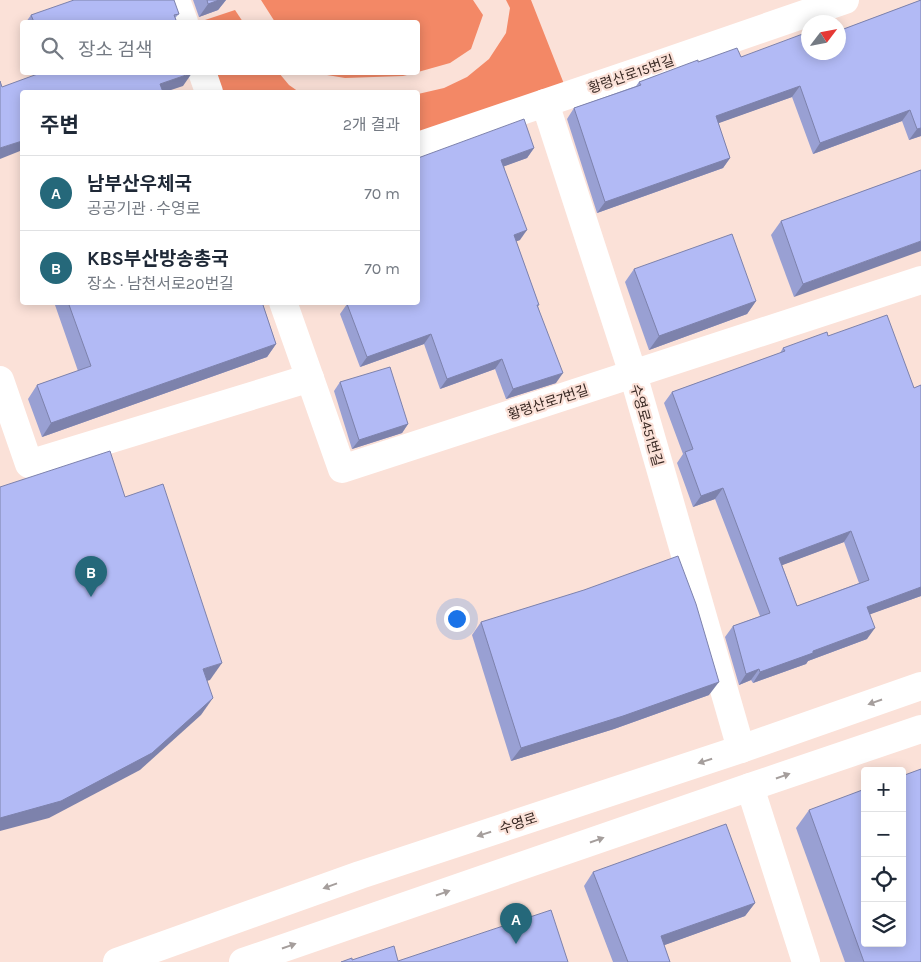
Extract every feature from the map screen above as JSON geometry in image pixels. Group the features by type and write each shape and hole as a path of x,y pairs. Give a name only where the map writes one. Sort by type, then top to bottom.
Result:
{"street":[{"path":"176,0 183,20"},
{"name":"황령산로15번길","path":"420,145 844,0"},
{"path":"203,75 208,90"},
{"name":"수영로451번길","path":"545,104 633,374 741,749"},
{"name":"황령산로7번길","path":"284,305 342,469 921,280"},
{"path":"0,380 29,464 310,378"},
{"name":"수영로","path":"117,962 360,875 741,749 921,686"},
{"path":"243,962 921,729"},
{"path":"750,787 806,962"}],"shaded area":[{"path":"261,0 473,0 483,15 471,49 450,63 420,71 420,20 274,20"},
{"path":"506,0 531,0 566,89 420,138 420,94 444,88 467,77 489,59 506,33 510,8"},
{"path":"235,10 242,20 205,20"},
{"path":"216,75 281,75 296,90 221,90"},
{"path":"327,75 407,75 403,76 345,78"}],"building":[{"path":"74,0 174,0 179,14 174,15 176,20 33,20 31,15"},
{"path":"207,0 219,0 208,4"},
{"path":"921,0 921,128 917,129 910,110 820,143 800,86 716,116 730,158 605,202 574,108 641,85 639,82 698,60 698,62 737,48 741,57 801,35 801,60 846,60 846,28"},
{"path":"35,75 186,75 160,84 162,90 20,90 20,142 0,148 0,81 2,87"},
{"path":"524,119 534,148 501,160 527,230 514,235 539,305 537,305 563,373 513,389 502,359 447,379 431,334 367,357 347,305 420,305 420,157"},
{"path":"921,170 921,241 803,284 781,221"},
{"path":"732,234 756,301 659,336 634,269"},
{"path":"69,305 263,305 276,344 51,423 37,385 91,366"},
{"path":"887,315 914,388 921,385 921,587 867,607 875,628 760,672 759,669 746,674 733,626 770,613 723,488 701,496 685,452 693,449 672,392 785,351 783,348 827,332 828,336","holes":["851,531 869,580 797,606 779,558"]},
{"path":"390,367 408,424 359,440 340,382"},
{"path":"110,451 125,497 163,484 222,663 203,669 213,698 152,753 61,801 0,818 0,487"},
{"path":"678,556 696,604 719,682 623,716 521,748 481,622 584,590"},
{"path":"921,769 921,962 864,962 809,810 861,790 861,947 906,947 906,775"},
{"path":"726,824 755,903 661,936 670,962 628,962 593,872"},
{"path":"551,910 568,962 341,962 394,946 398,961"}],"place":[{"name":"KBS부산방송총국","path":"91,597"},
{"name":"남부산우체국","path":"516,944"}]}
